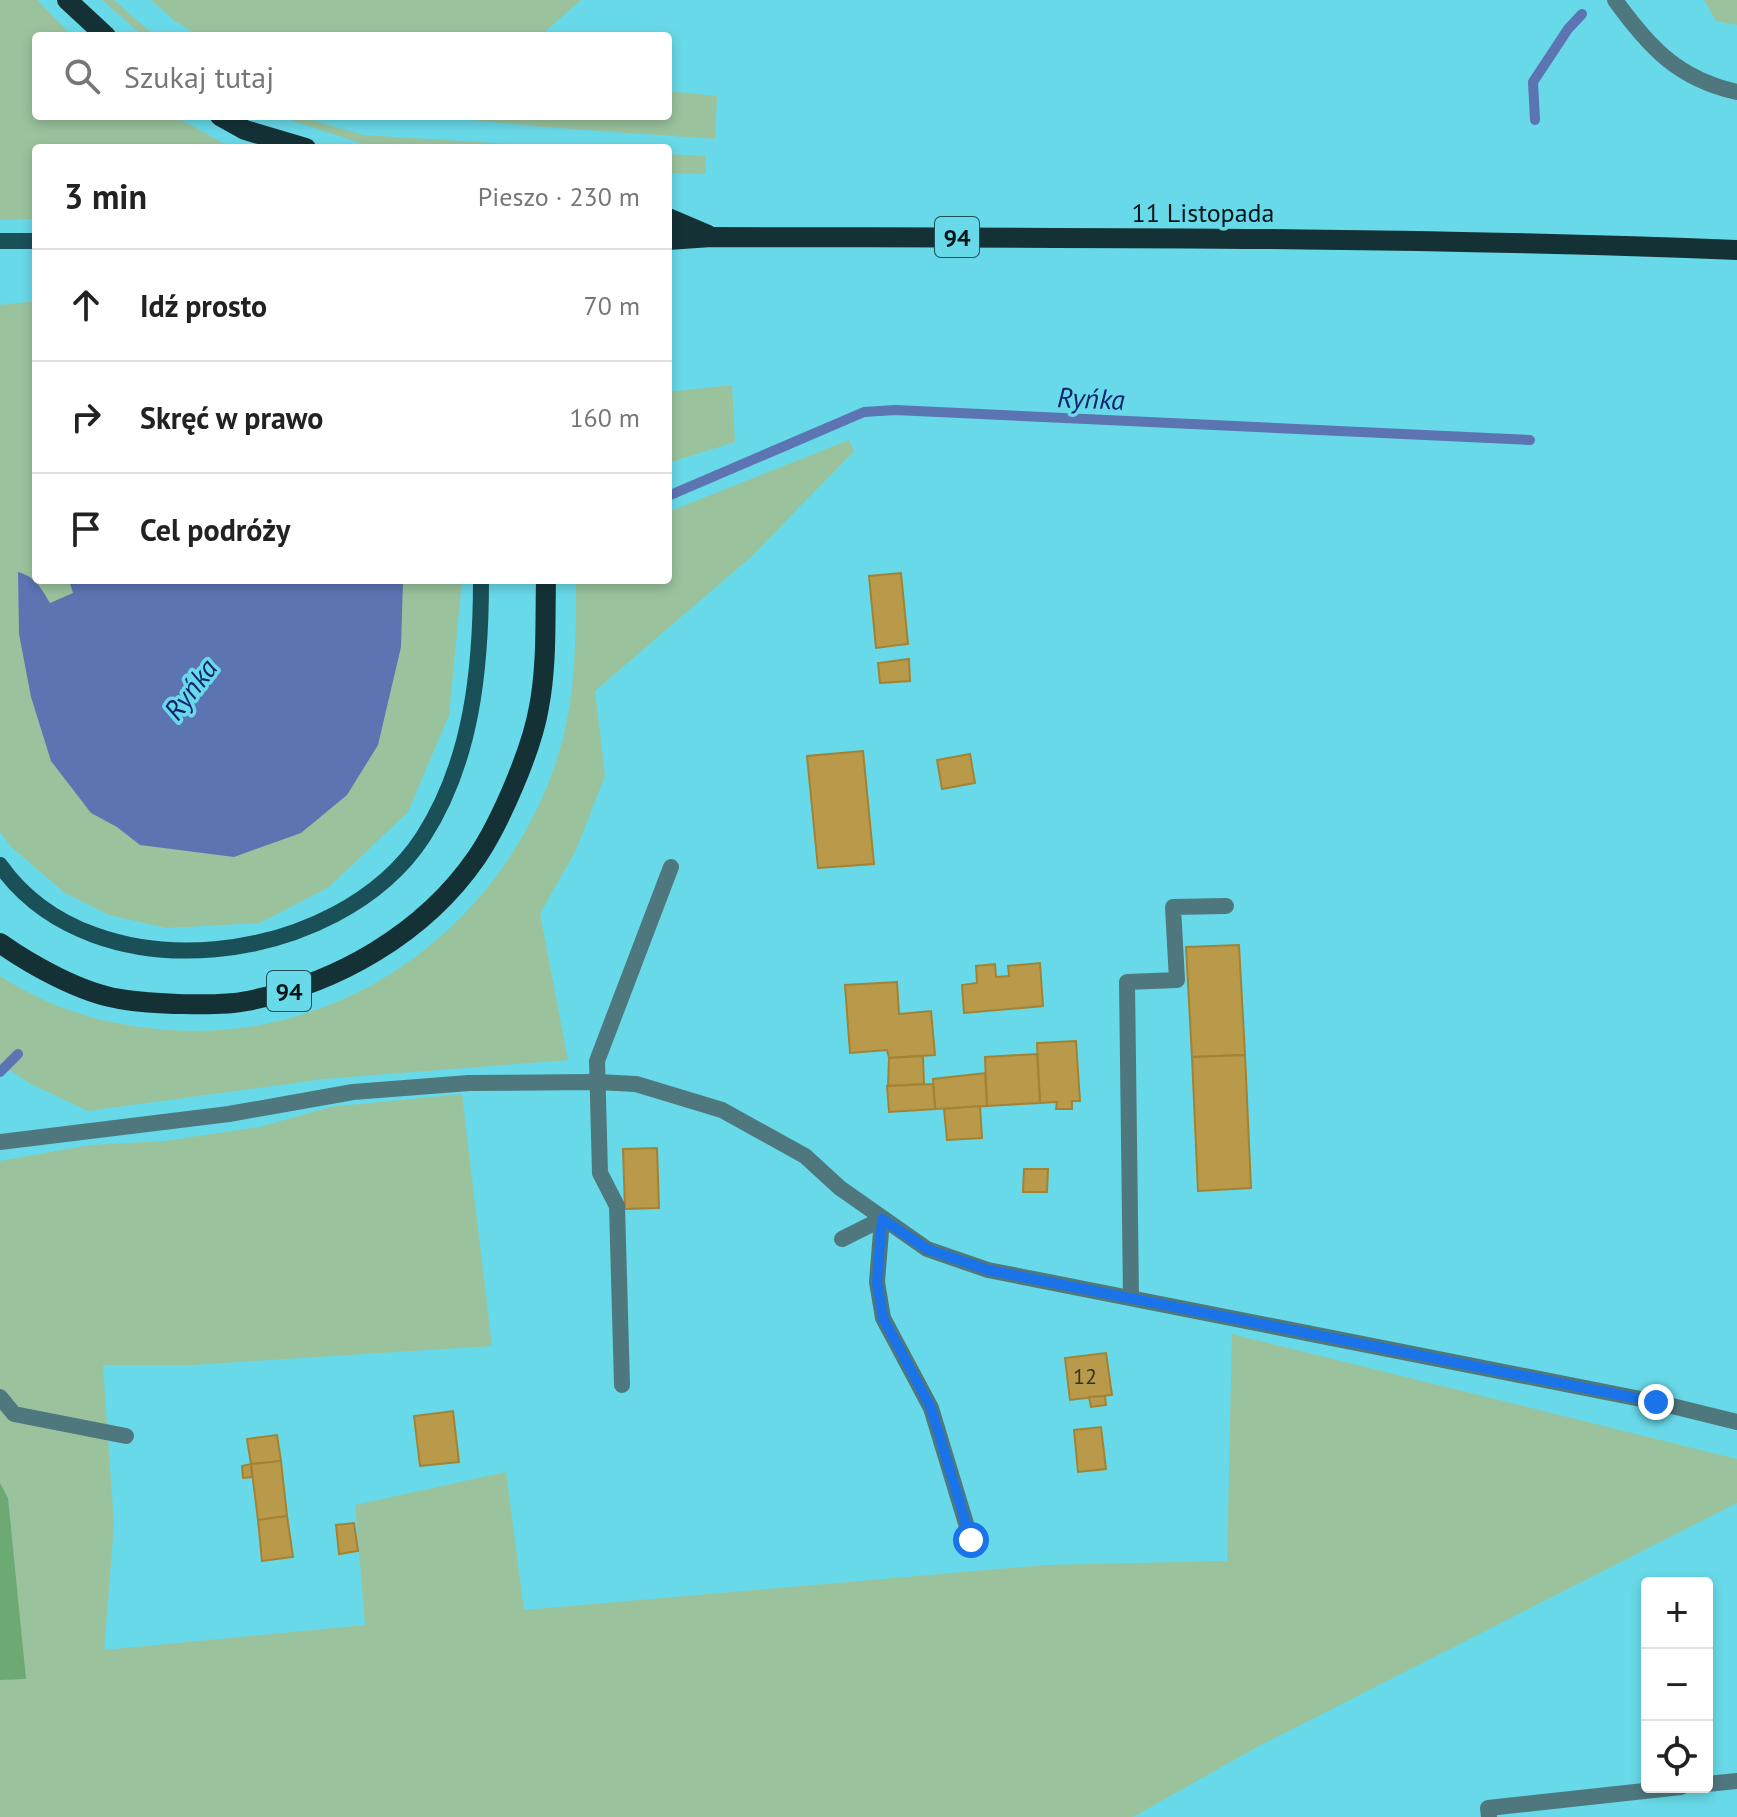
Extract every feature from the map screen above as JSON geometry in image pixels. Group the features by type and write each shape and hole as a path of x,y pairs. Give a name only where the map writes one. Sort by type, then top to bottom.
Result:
{"main road":[{"path":"67,0 102,32"},
{"path":"227,120 245,130 292,144"},
{"path":"672,220 711,237"},
{"name":"11 Listopada","path":"672,240 711,237 1531,242 1737,250"},
{"path":"0,241 32,241"},
{"path":"0,865 16,887 42,908 73,925 100,938 157,949 218,950 260,944 297,931 367,895 389,879 422,840 457,768 468,731 477,675 481,584"},
{"name":"94","path":"0,943 22,958 74,984 118,999 205,1003 244,1002 291,990 328,976 390,942 419,921 477,857 513,785 528,750 539,708 544,669 546,584"}],"street":[{"path":"1620,7 1644,39 1680,71 1710,86 1737,92"},
{"path":"622,1385 617,1206 600,1173 597,1061 671,867"},
{"path":"1131,1297 1127,982 1177,980 1173,907 1226,906"},
{"path":"0,1142 229,1114 353,1092 469,1083 636,1084 722,1110 805,1156 840,1188 927,1249 988,1270 1656,1402 1737,1422"},
{"path":"842,1239 882,1219"},
{"path":"882,1219 877,1282 883,1318 931,1408 971,1540"},
{"path":"0,1397 14,1414 126,1436"},
{"path":"1713,1783 1737,1781"},
{"path":"1489,1817 1488,1808 1641,1791"}],"green space":[{"path":"0,0 37,0 68,32 32,32 32,120 181,120 225,144 32,144 32,219 0,220"},
{"path":"102,0 114,0 150,32 138,32"},
{"path":"151,0 581,0 545,32 193,32"},
{"path":"1704,0 1737,0 1737,25 1716,21"},
{"path":"672,91 717,96 715,139 471,120 672,120"},
{"path":"290,120 311,120 364,135 511,144 363,144"},
{"path":"672,154 705,156 706,174 672,173"},
{"path":"32,301 32,584 462,584 449,715 408,812 329,887 260,923 166,928 109,915 65,893 10,846 0,832 0,305"},
{"path":"732,385 735,442 672,462 672,392"},
{"path":"849,440 854,451 751,557 595,691 605,776 576,850 540,914 568,1060 324,1079 88,1111 31,1084 0,1064 0,976 61,1007 125,1025 170,1030 234,1029 296,1017 354,994 407,963 454,924 496,877 530,824 555,765 567,720 575,650 576,584 672,584 672,510"},
{"path":"462,1094 492,1346 191,1365 103,1365 114,1525 104,1650 365,1625 355,1505 506,1472 524,1610 1045,1565 1227,1561 1232,1334 1737,1459 1737,1503 1257,1747 1133,1817 0,1817 0,1680 25,1678 8,1498 0,1483 0,1161 90,1145 165,1141 260,1127 330,1107"},
{"path":"0,1483 8,1498 26,1679 0,1680"}],"water":[{"path":"18,572 32,579 32,584 38,584 50,603 73,593 70,584 403,584 401,647 378,745 347,795 301,833 234,857 140,845 117,827 91,813 51,761 31,697 19,634"}],"building":[{"path":"901,573 908,644 876,648 869,576"},
{"path":"909,659 910,681 880,683 878,663"},
{"path":"863,751 874,864 818,868 807,756"},
{"path":"970,754 975,783 942,789 937,760"},
{"path":"1239,945 1245,1055 1192,1057 1186,947"},
{"path":"1040,963 1043,1006 964,1013 962,985 977,983 976,966 995,964 996,977 1009,976 1008,966"},
{"path":"897,982 899,1014 931,1011 935,1055 889,1058 887,1050 850,1053 845,985"},
{"path":"1076,1041 1080,1101 1072,1101 1072,1109 1056,1109 1057,1102 1040,1103 1037,1043"},
{"path":"1037,1054 1040,1103 987,1106 985,1057"},
{"path":"1245,1055 1251,1188 1198,1191 1192,1057"},
{"path":"923,1056 924,1084 888,1086 889,1058"},
{"path":"985,1073 987,1106 935,1109 933,1079"},
{"path":"933,1084 935,1109 889,1112 887,1086"},
{"path":"980,1106 982,1138 947,1140 944,1109"},
{"path":"657,1148 659,1208 625,1209 623,1149"},
{"path":"1024,1169 1048,1169 1047,1192 1023,1192"},
{"path":"1106,1353 1112,1395 1070,1400 1065,1358"},
{"path":"1105,1396 1106,1405 1091,1407 1089,1397"},
{"path":"453,1411 459,1462 420,1466 414,1416"},
{"path":"1101,1427 1106,1469 1078,1472 1074,1430"},
{"path":"277,1435 281,1461 251,1464 247,1439"},
{"path":"281,1461 287,1516 258,1520 251,1464"},
{"path":"251,1464 252,1477 243,1478 242,1466"},
{"path":"287,1516 293,1557 262,1561 258,1520"},
{"path":"354,1523 358,1551 339,1554 336,1525"}],"waterway":[{"name":"Ryńka","path":"1535,120 1533,82 1568,29 1582,14"},
{"name":"Ryńka","path":"672,494 864,412 895,410 1530,440"},
{"name":"Ryńka","path":"0,1072 18,1054"}],"route":[{"path":"971,1540 931,1408 883,1318 877,1282 882,1219 927,1249 988,1270 1656,1402"}]}
